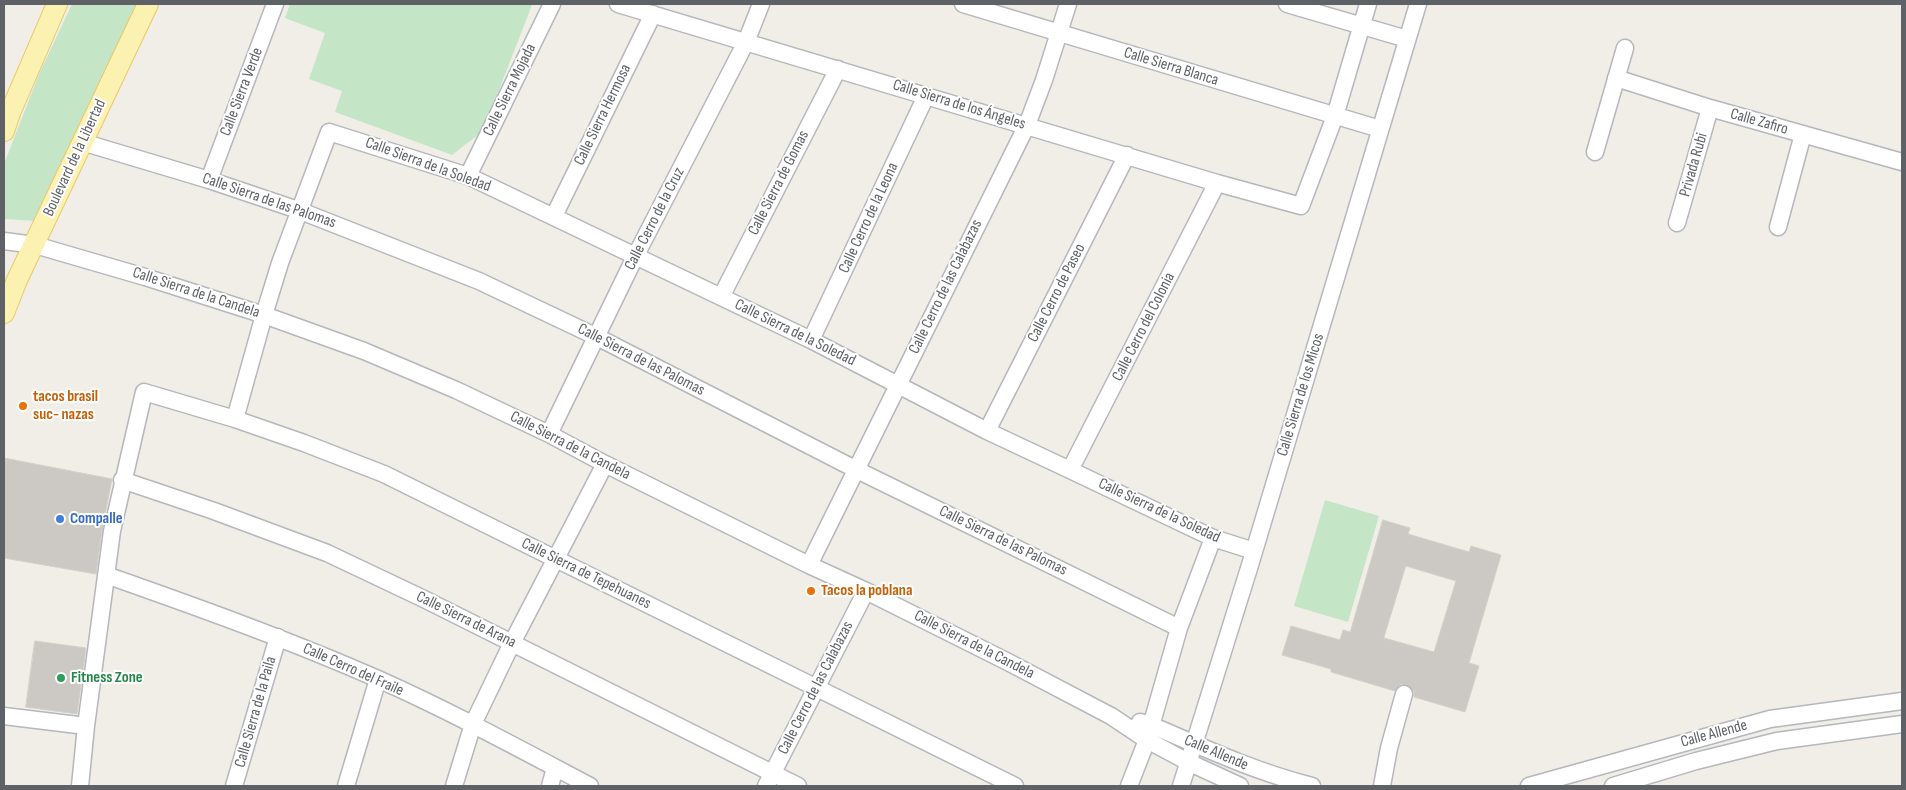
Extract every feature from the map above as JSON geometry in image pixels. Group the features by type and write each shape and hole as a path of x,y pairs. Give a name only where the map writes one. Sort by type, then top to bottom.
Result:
{"main road":[{"path":"6,119 57,4"},
{"name":"Boulevard de la Libertad","path":"4,314 17,280 148,4"}],"street":[{"name":"Calle Sierra Verde","path":"209,180 275,4"},
{"name":"Calle Sierra Mojada","path":"468,176 552,4"},
{"name":"Calle Sierra de los Ángeles","path":"618,4 1217,183 1301,206 1335,116"},
{"name":"Calle Cerro de la Cruz","path":"548,434 746,42 761,4"},
{"name":"Calle Sierra Blanca","path":"963,4 1380,129"},
{"name":"Calle Cerro de las Calabazas","path":"809,565 1027,125 1044,80 1068,4"},
{"path":"1288,4 1407,39"},
{"path":"1335,116 1368,4"},
{"name":"Calle Sierra de los Micos","path":"1180,786 1254,551 1418,4"},
{"name":"Calle Sierra Hermosa","path":"554,216 652,14"},
{"path":"1595,152 1625,48"},
{"name":"Calle Sierra de Gomas","path":"721,297 838,69"},
{"name":"Calle Zafiro","path":"1616,78 1710,108 1902,162"},
{"name":"Calle Cerro de la Leona","path":"811,340 926,96"},
{"name":"Privada Rubi","path":"1677,223 1710,108"},
{"name":"Calle Sierra de la Soledad","path":"298,210 330,132 468,176 811,340 987,431 1213,538 1254,551"},
{"path":"1778,226 1803,134"},
{"name":"Calle Sierra de las Palomas","path":"82,142 209,180 298,210 479,280 597,337 857,470 1179,628"},
{"name":"Calle Cerro de Paseo","path":"987,431 1127,155"},
{"name":"Calle Cerro del Colonia","path":"1070,470 1217,183"},
{"path":"235,420 264,315 298,210"},
{"name":"Calle Sierra de la Candela","path":"4,241 35,245 145,276 264,315 383,359 456,390 809,565 866,591 1111,716 1148,732"},
{"name":"Calle Sierra de Tepehuanes","path":"122,480 144,392 304,443 384,474 1015,786"},
{"path":"454,786 473,724 512,643 605,464"},
{"path":"80,786 86,726 112,531 122,480"},
{"name":"Calle Sierra de Arana","path":"122,480 214,511 327,553 512,643 769,780 798,786"},
{"path":"1129,786 1148,732 1179,628 1213,538"},
{"name":"Calle Cerro del Fraile","path":"106,575 278,637 378,679 473,724 590,786"},
{"name":"Calle Cerro de las Calabazas","path":"769,780 866,591"},
{"name":"Calle Sierra de la Paila","path":"234,786 278,637"},
{"path":"346,786 378,679"},
{"path":"1382,786 1388,748 1404,694"},
{"name":"Calle Allende","path":"1529,786 1770,719 1902,702"},
{"path":"4,716 86,726"},
{"name":"Calle Allende","path":"1613,786 1696,761 1777,741 1902,724"},
{"name":"Calle Allende","path":"1148,732 1194,744 1265,773 1312,786"},
{"name":"Calle Allende","path":"1148,732 1188,762 1240,786"},
{"path":"550,786 555,768"}],"green space":[{"path":"72,4 139,4 36,221 4,219 4,164 39,74"},
{"path":"290,4 532,5 483,131 452,155 335,112 342,91 309,79 325,33 285,18"},
{"path":"1325,500 1379,516 1348,622 1294,606"}],"building":[{"name":"Compalle","path":"4,458 112,479 96,574 4,558"},
{"path":"1383,520 1410,528 1408,534 1469,552 1471,546 1501,555 1469,663 1479,666 1465,712 1414,697 1414,691 1407,685 1401,684 1395,691 1331,672 1331,669 1282,655 1291,626 1340,640 1343,630 1350,632","holes":["1406,566 1456,581 1434,652 1384,638"]},
{"name":"Fitness Zone","path":"35,641 86,648 77,714 26,707"}],"place":[{"name":"tacos brasil suc- nazas","path":"23,406"},
{"name":"Compalle","path":"60,519"},
{"name":"Tacos la poblana","path":"811,591"},
{"name":"Fitness Zone","path":"61,678"}]}
